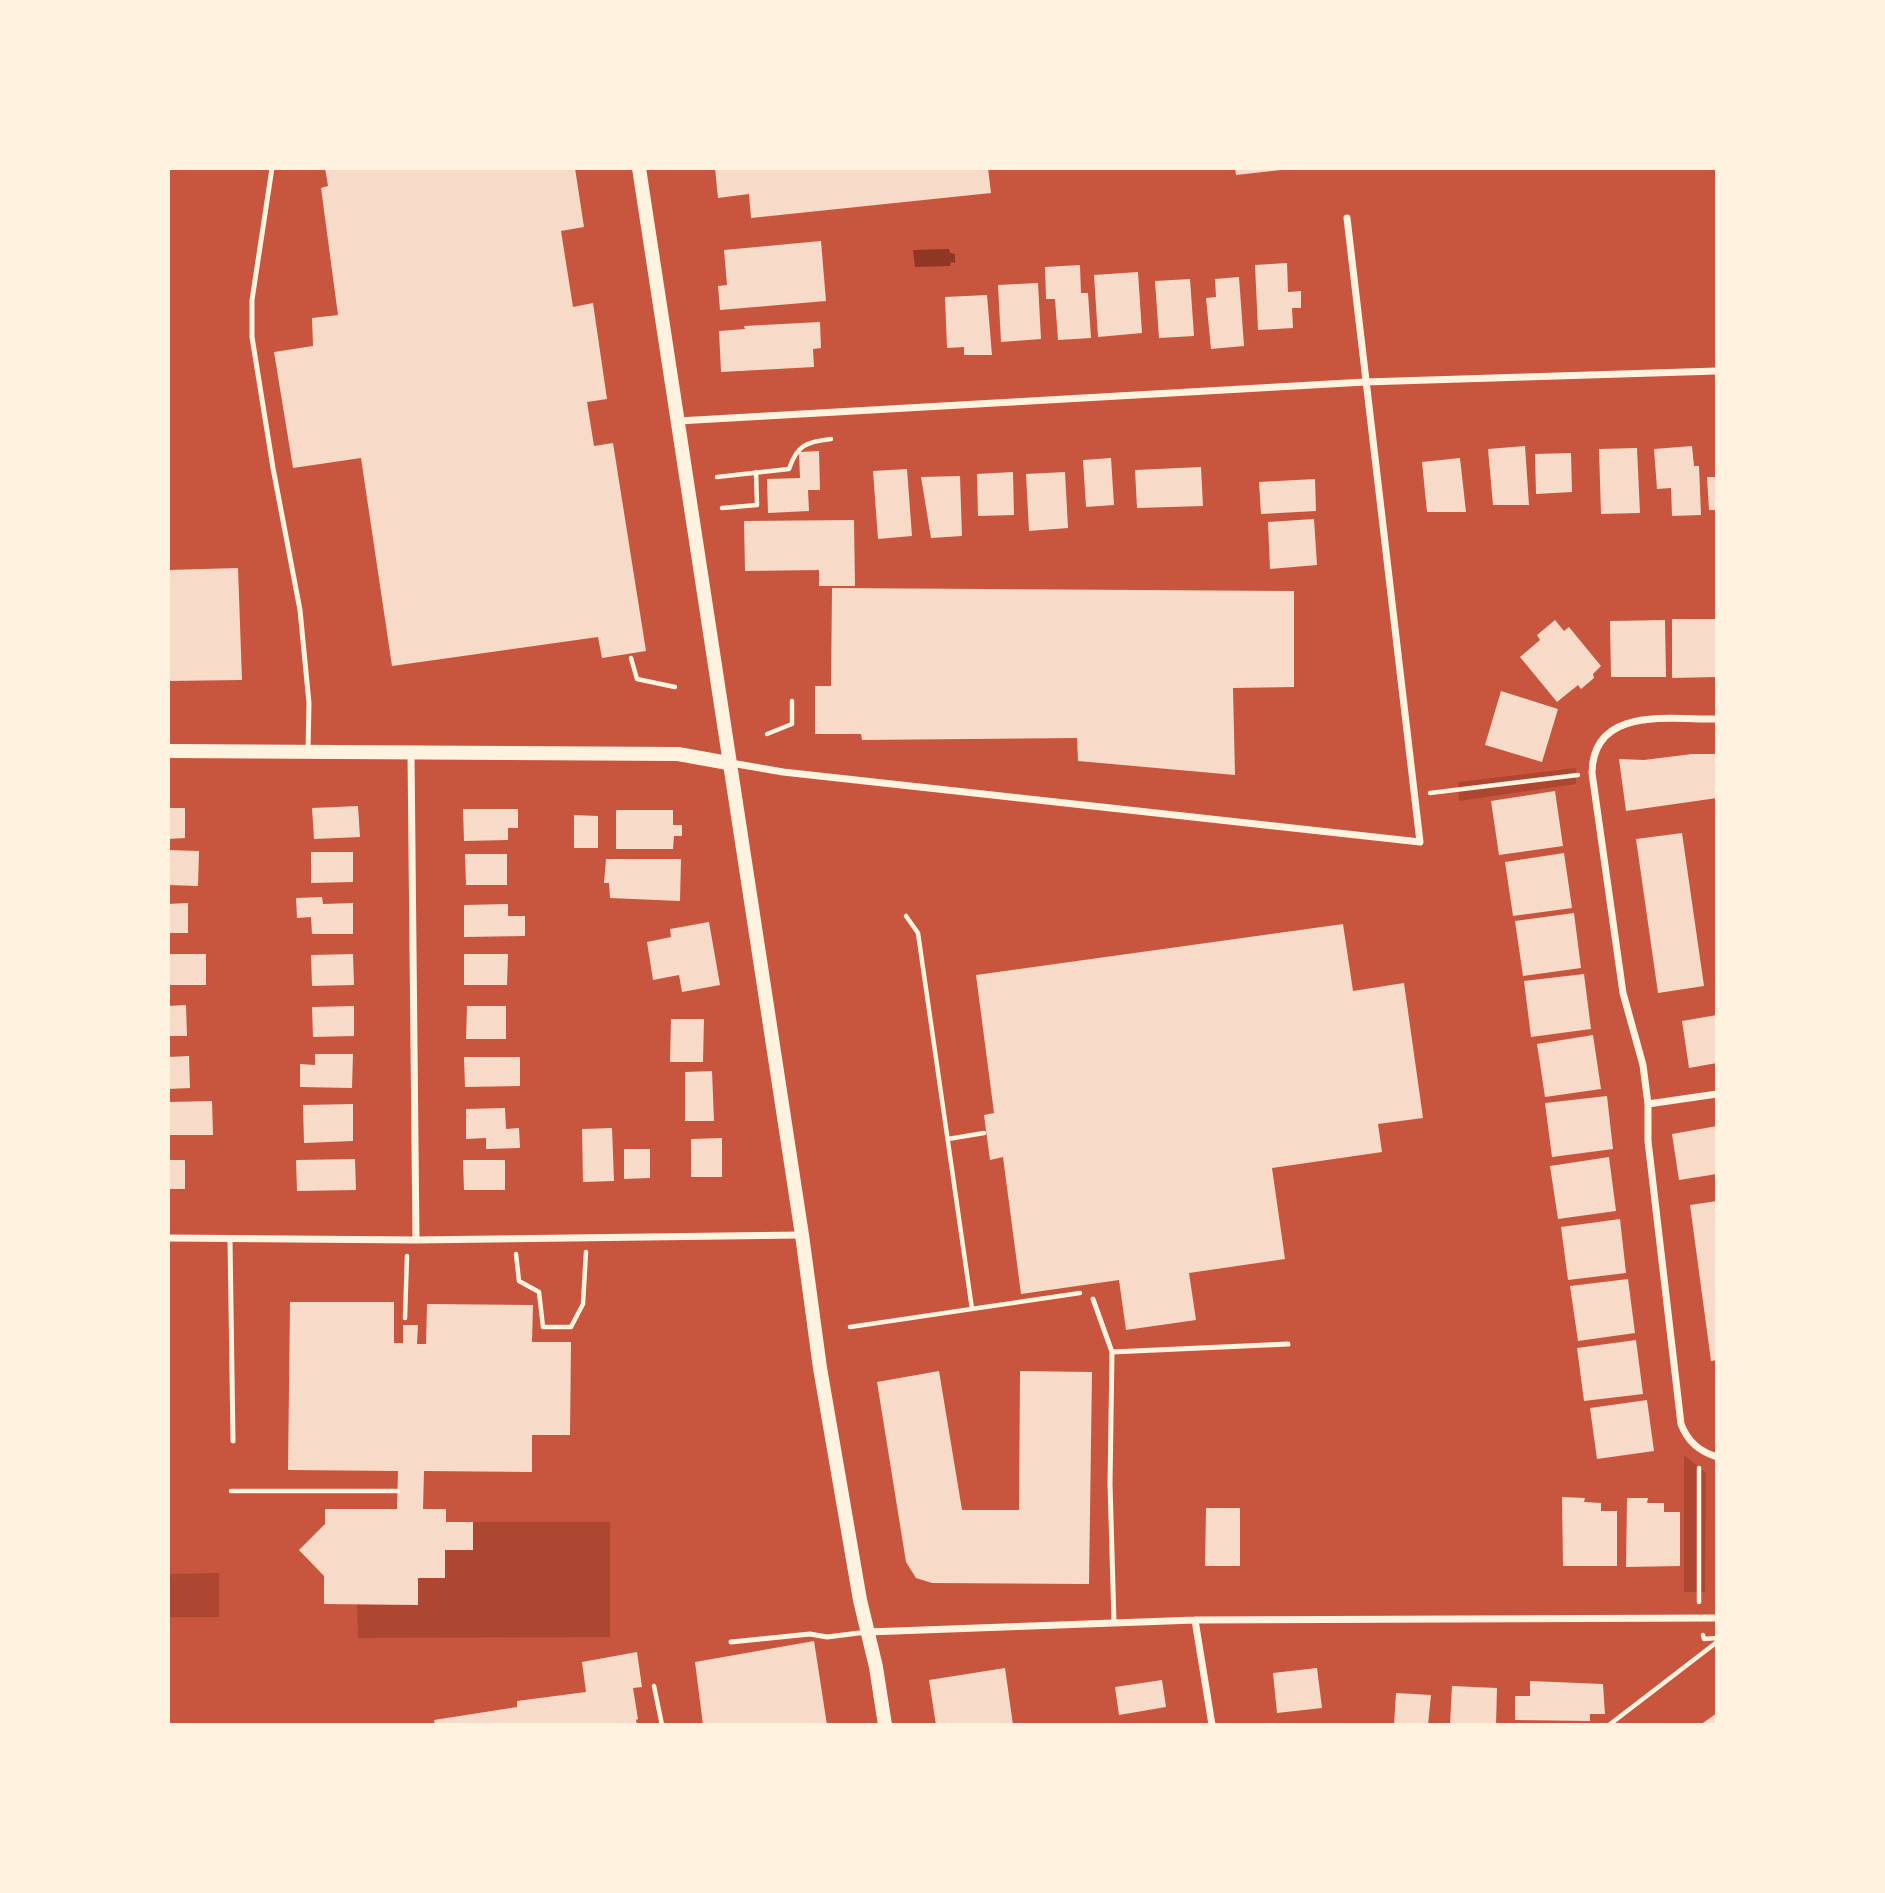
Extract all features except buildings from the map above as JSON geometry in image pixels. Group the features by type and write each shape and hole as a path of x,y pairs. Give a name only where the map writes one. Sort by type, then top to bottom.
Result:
{"main road":[{"path":"639,168 802,1234 814,1331 885,1725"},
{"path":"168,751 678,754 728,763"}],"street":[{"path":"728,763 783,772 1420,842 1348,218"},
{"path":"678,421 1365,382 1717,371"},
{"path":"1717,719 1637,720 1623,723 1604,738 1592,762 1623,992 1643,1065 1648,1104 1648,1141 1681,1424 1686,1436 1699,1449 1717,1457"},
{"path":"411,752 416,1240"},
{"path":"1648,1104 1717,1094"},
{"path":"168,1238 416,1240 802,1234"},
{"path":"867,1632 1195,1620 1717,1618"},
{"path":"1195,1620 1212,1725"}],"lane":[{"path":"272,168 252,300 252,337 273,473 300,610 309,704 308,752"},
{"path":"230,1240 233,1441"},
{"path":"1093,1299 1112,1352 1110,1484 1114,1622"},
{"path":"1112,1352 1287,1344"},
{"path":"731,1642 810,1634 827,1637 867,1632"}],"path":[{"path":"717,477 789,469 800,447 831,439"},
{"path":"722,508 757,505 756,472"},
{"path":"631,658 637,679 675,687"},
{"path":"766,734 792,724 792,701"},
{"path":"1415,795 1592,773"},
{"path":"906,916 918,933 972,1309"},
{"path":"948,1139 984,1133"},
{"path":"516,1239 519,1282 539,1292 543,1327 571,1327 583,1304 587,1237"},
{"path":"405,1318 407,1240"},
{"path":"850,1327 1077,1292 1093,1299"},
{"path":"1699,1449 1699,1618 1704,1639 1717,1640"},
{"path":"231,1491 398,1491"},
{"path":"1609,1725 1717,1640"},
{"path":"654,1686 662,1725"}],"shaded area":[{"path":"949,249 950,253 955,254 955,263 951,262 950,266 915,267 913,250"},
{"path":"1576,768 1576,784 1459,801 1458,782"},
{"path":"1684,1455 1706,1473 1705,1592 1684,1592"},
{"path":"473,1522 610,1522 610,1637 358,1638 357,1604 418,1578 445,1577 445,1550 472,1550"},
{"path":"219,1573 219,1617 168,1617 168,1574"}]}
